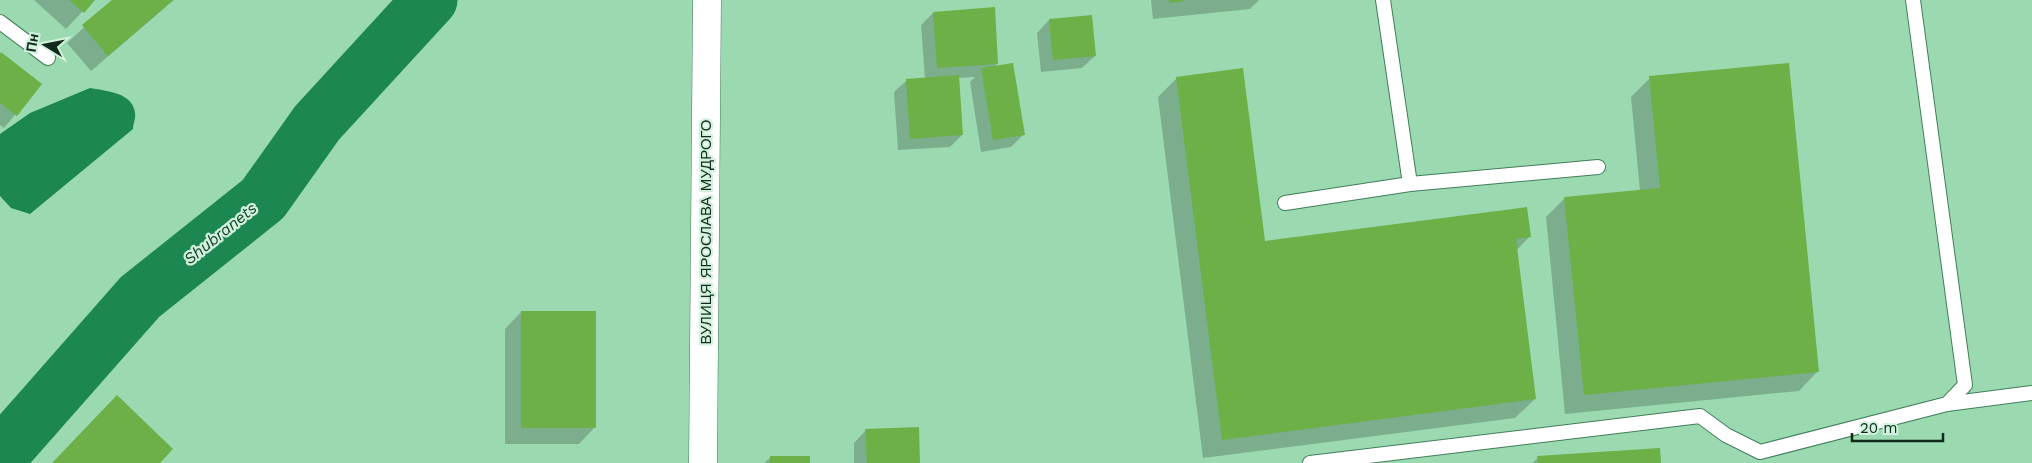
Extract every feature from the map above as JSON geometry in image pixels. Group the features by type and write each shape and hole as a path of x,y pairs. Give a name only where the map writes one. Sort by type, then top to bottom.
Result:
{"main road":[{"name":"ВУЛИЦЯ ЯРОСЛАВА МУДРОГО","path":"703,463 706,354 707,0"}],"lane":[{"path":"1384,0 1410,184"},
{"path":"1913,0 1965,385 1947,404"},
{"path":"0,22 48,58"},
{"path":"1285,204 1410,184 1598,167"},
{"path":"1310,463 1700,416 1726,435 1760,452 1947,404 2032,393"}],"shaded area":[{"path":"90,88 117,94 129,101 135,113 133,129 30,214 11,208 0,196 0,134 30,113"}],"building":[{"path":"69,0 95,0 84,13"},
{"path":"112,0 173,0 108,56 82,25"},
{"path":"1169,0 1184,0 1184,1 1169,3"},
{"path":"995,7 998,64 937,68 933,12"},
{"path":"1092,15 1096,56 1053,60 1049,19"},
{"path":"1,52 42,84 17,116 0,103"},
{"path":"1013,63 1025,135 993,140 981,68"},
{"path":"1789,63 1819,372 1584,395 1564,197 1660,188 1649,76"},
{"path":"1243,68 1265,241 1527,207 1531,237 1516,239 1536,399 1222,440 1176,77"},
{"path":"959,75 963,135 910,139 906,79"},
{"path":"521,311 596,311 596,428 521,428"},
{"path":"117,395 173,449 160,463 52,463"},
{"path":"919,427 920,463 867,463 865,429"},
{"path":"1660,448 1661,463 1538,463 1537,456"},
{"path":"770,456 810,456 810,463 770,463"}],"waterway":[{"name":"Shubranets","path":"0,456 140,297 263,199 317,123 430,0"}]}
